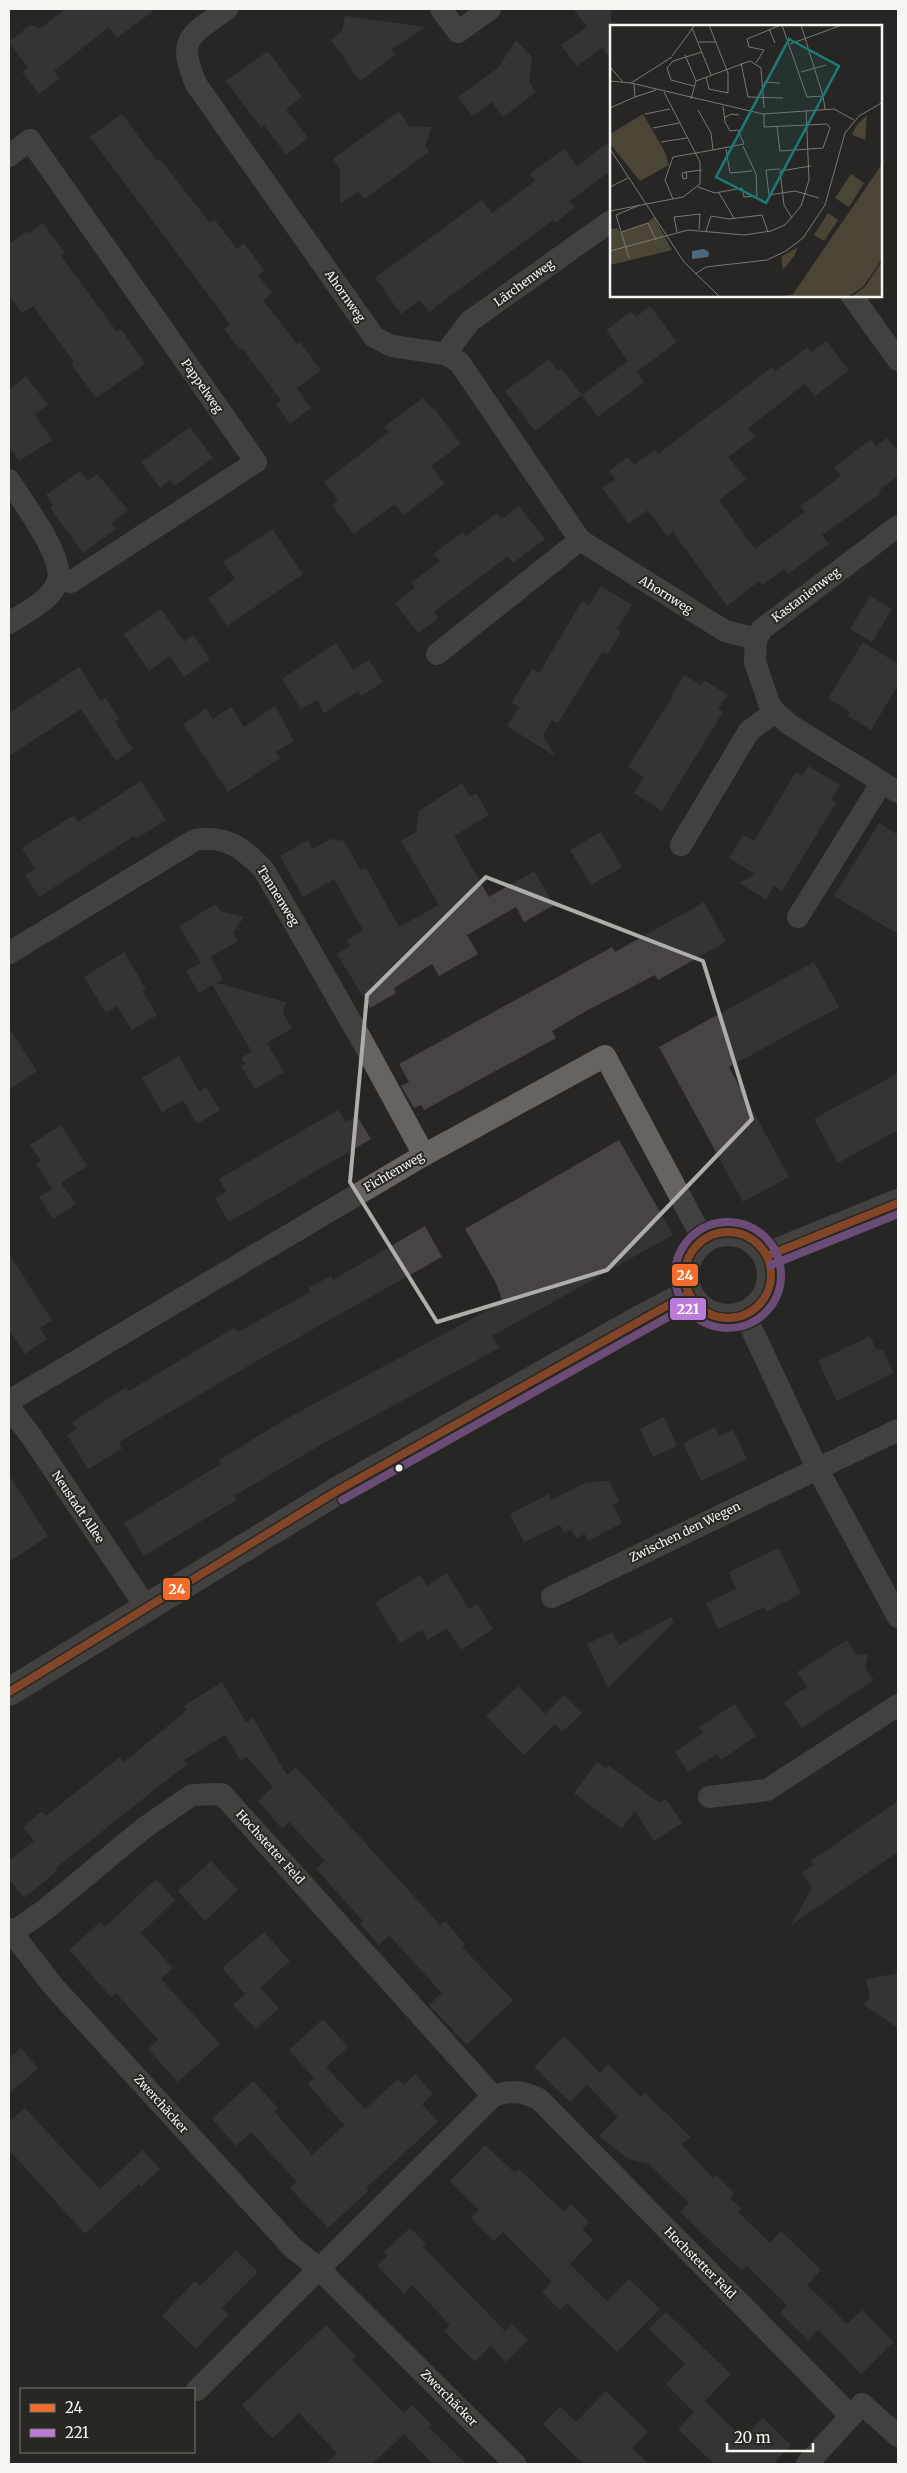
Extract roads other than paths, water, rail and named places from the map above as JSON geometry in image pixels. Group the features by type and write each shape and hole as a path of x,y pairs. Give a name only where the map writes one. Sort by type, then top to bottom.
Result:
{"street":[{"name":"Ahornweg","path":"227,9 190,37 186,50 188,65 196,84 374,337 392,346 445,354 459,362 580,540 724,631 756,640"},
{"path":"441,9 458,32 490,9"},
{"name":"Pappelweg","path":"9,156 30,140 256,462 71,582 58,580"},
{"name":"Lärchenweg","path":"445,354 470,321 610,222"},
{"path":"853,298 898,360"},
{"path":"9,480 45,536 56,560 58,580 47,597 9,623"},
{"name":"Kastanienweg","path":"756,640 762,629 773,619 898,526"},
{"path":"437,654 580,540"},
{"path":"756,640 755,662 774,712 790,725 890,787 798,917"},
{"path":"681,844 749,731 774,712"},
{"name":"Tannenweg","path":"9,953 195,840 218,838 234,845 248,854 264,870 362,1039 424,1155"},
{"name":"Fichtenweg","path":"9,1401 424,1155 605,1056 703,1239"},
{"path":"767,1256 898,1203"},
{"path":"720,1232 739,1233 755,1242 767,1256 771,1273 769,1290 759,1305 745,1315 732,1318 706,1313 688,1294 684,1279 686,1263 692,1250 703,1239 720,1232"},
{"path":"9,1692 337,1491 635,1322 688,1294"},
{"path":"745,1315 818,1468 898,1617"},
{"name":"Neustadt Allee","path":"9,1407 31,1436 146,1608"},
{"name":"Zwischen den Wegen","path":"552,1596 898,1430"},
{"path":"709,1797 767,1790 898,1705"},
{"name":"Hochstetter Feld","path":"10,1931 46,1909 144,1828 192,1795 222,1794 493,2096 507,2091 524,2092 539,2100 851,2416"},
{"name":"Zwerchäcker","path":"10,1931 54,1987 292,2247 318,2268 516,2464"},
{"path":"197,2390 493,2096"},
{"path":"807,2464 862,2404 898,2436"}]}
